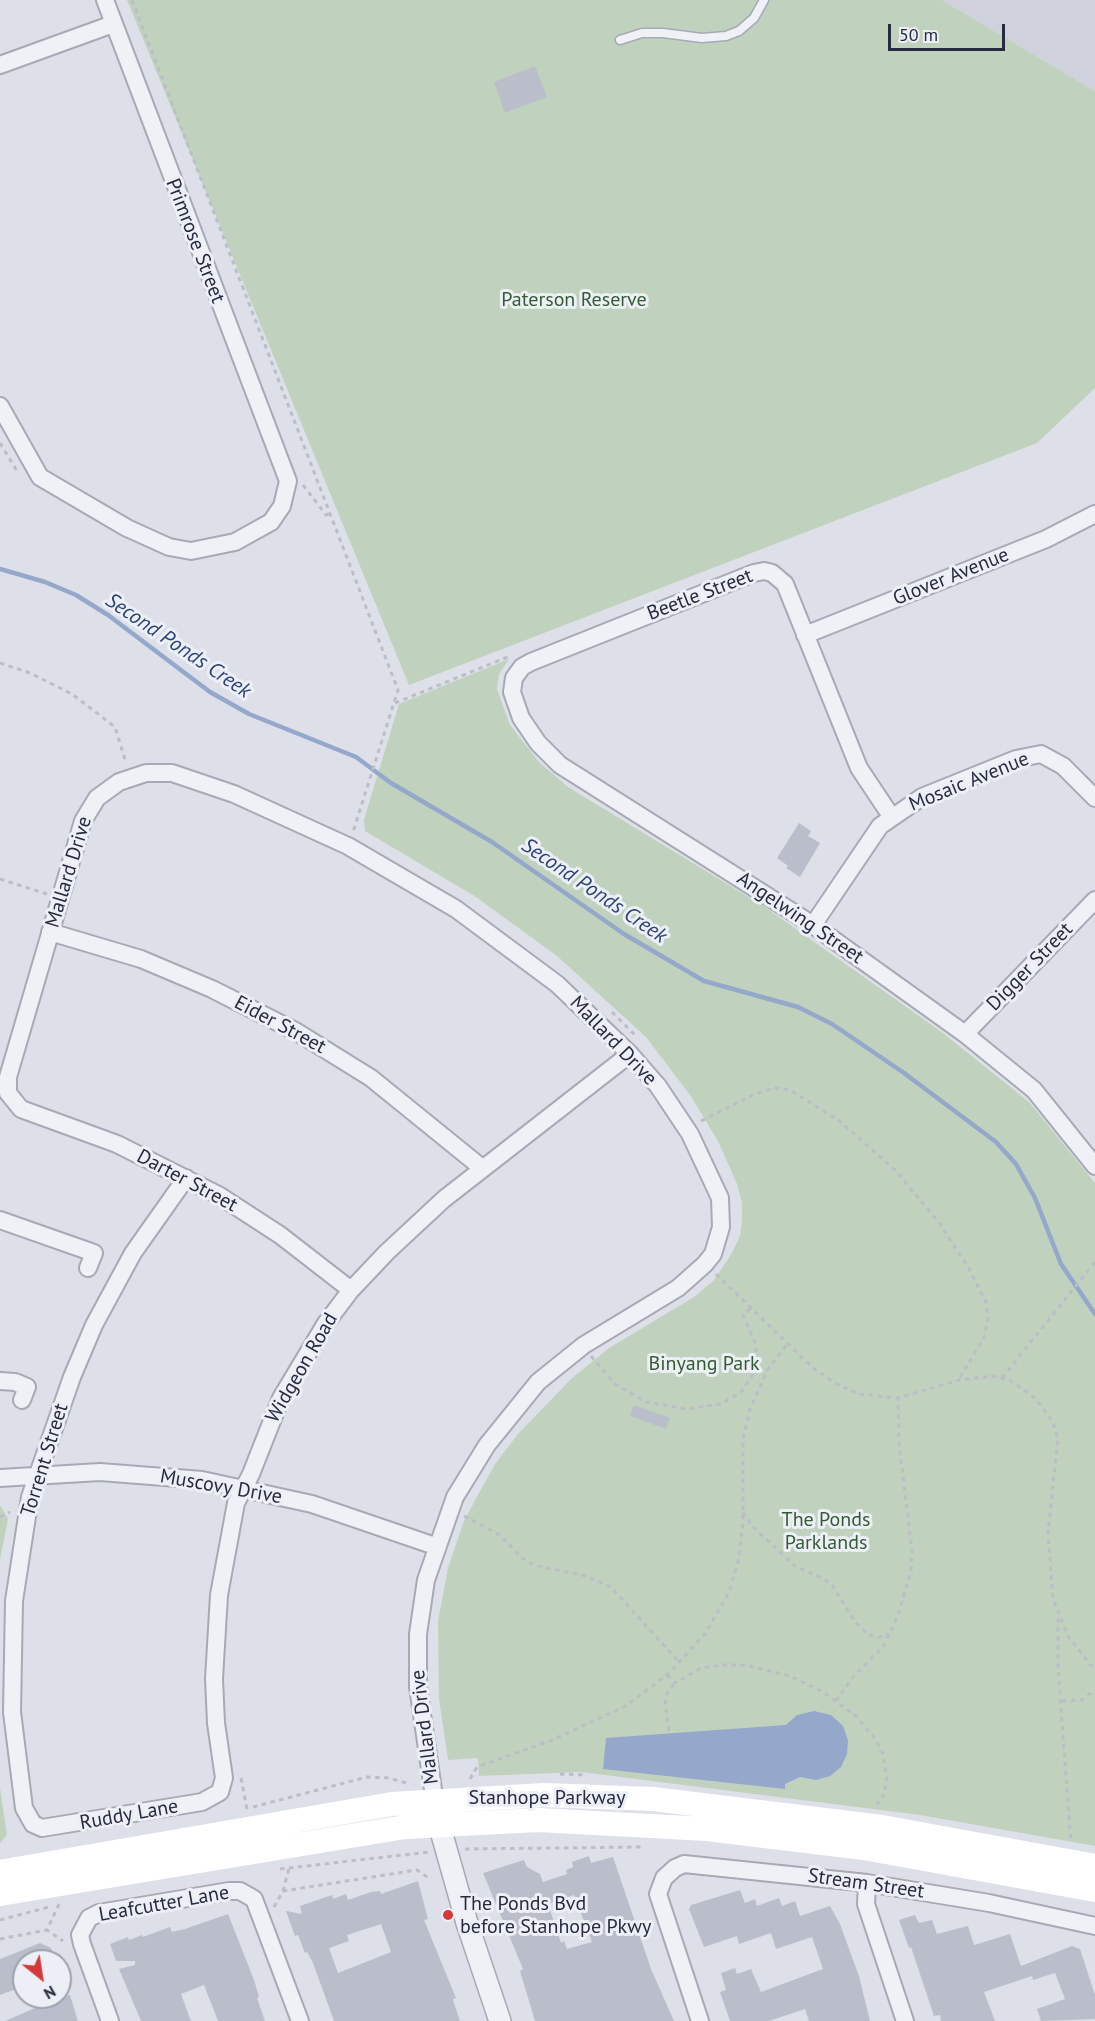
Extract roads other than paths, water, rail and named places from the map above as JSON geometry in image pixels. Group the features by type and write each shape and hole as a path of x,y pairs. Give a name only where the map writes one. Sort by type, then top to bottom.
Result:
{"main road":[{"name":"Stanhope Parkway","path":"3,1890 333,1813 434,1800 544,1795 653,1799 882,1827 1095,1866"},
{"name":"Stanhope Parkway","path":"3,1890 439,1824 583,1821 707,1829 928,1858 1095,1890"}],"street":[{"name":"Primrose Street","path":"0,406 40,477 127,528 169,547 191,551 235,542 271,522 294,481 105,0"},
{"path":"0,65 113,24"},
{"name":"Glover Avenue","path":"805,635 1046,539 1095,514"},
{"name":"Beetle Street","path":"514,678 522,667 531,662 764,571 779,577 785,584 860,768 891,816"},
{"name":"Angelwing Street","path":"514,678 512,692 521,718 538,743 560,765 813,925 965,1034 1034,1090 1095,1165"},
{"name":"Mosaic Avenue","path":"813,925 869,840 891,816 922,797 1029,754 1041,754 1052,759 1095,798"},
{"name":"Mallard Drive","path":"11,1098 8,1077 83,820 97,798 119,782 146,773 172,773 234,794 308,826 417,884 532,964 585,1009 630,1054 669,1100 690,1134 720,1198 721,1227 712,1254 705,1264 678,1288 584,1345 538,1382 487,1445 455,1497 435,1546 426,1580 417,1660 418,1687 439,1824"},
{"name":"Digger Street","path":"965,1034 1095,900"},
{"name":"Eider Street","path":"50,932 141,959 212,989 297,1032 371,1078 482,1168"},
{"name":"Widgeon Road","path":"207,1800 220,1792 224,1786 215,1702 215,1625 226,1550 236,1503 281,1398 326,1323 351,1290 415,1224 482,1168 630,1054"},
{"name":"Darter Street","path":"11,1098 21,1109 29,1113 117,1144 186,1178 252,1215 351,1290"},
{"name":"Torrent Street","path":"51,1828 42,1828 33,1824 24,1808 12,1712 14,1601 30,1497 72,1377 94,1325 133,1253 186,1178"},
{"path":"0,1220 94,1253 88,1268"},
{"path":"0,1381 15,1382 27,1387 22,1400"},
{"name":"Muscovy Drive","path":"0,1478 100,1472 202,1480 312,1504 435,1546"},
{"name":"Ruddy Lane","path":"51,1828 207,1800"},
{"path":"439,1824 450,1869 500,2021"},
{"name":"Stream Street","path":"700,2021 659,1903 658,1894 664,1878 675,1868 694,1863 867,1883 989,1903 1095,1926"},
{"path":"867,1883 866,1904 905,2021"},
{"name":"Leafcutter Lane","path":"110,2021 80,1935 89,1918 99,1913 229,1891 249,1894 257,1905 300,2021"}],"lane":[{"path":"620,40 642,33 702,38 726,36 739,31 754,18 764,0"}],"water":[{"path":"814,1711 831,1715 843,1726 848,1740 847,1754 841,1767 830,1776 816,1780 800,1777 785,1784 785,1789 603,1769 606,1738 786,1725 797,1715"}],"waterway":[{"name":"Second Ponds Creek","path":"0,569 45,582 76,595 108,615 210,692 249,714 356,757 391,783 492,842 624,934 704,981 798,1007 832,1024 904,1073 996,1142 1016,1164 1035,1198 1061,1264 1095,1314"}],"place":[{"name":"The Ponds Bvd before Stanhope Pkwy","path":"448,1915"}],"park label":[{"name":"Paterson Reserve","path":"574,300"},
{"name":"Binyang Park","path":"704,1364"},
{"name":"The Ponds Parklands","path":"826,1532"}]}
